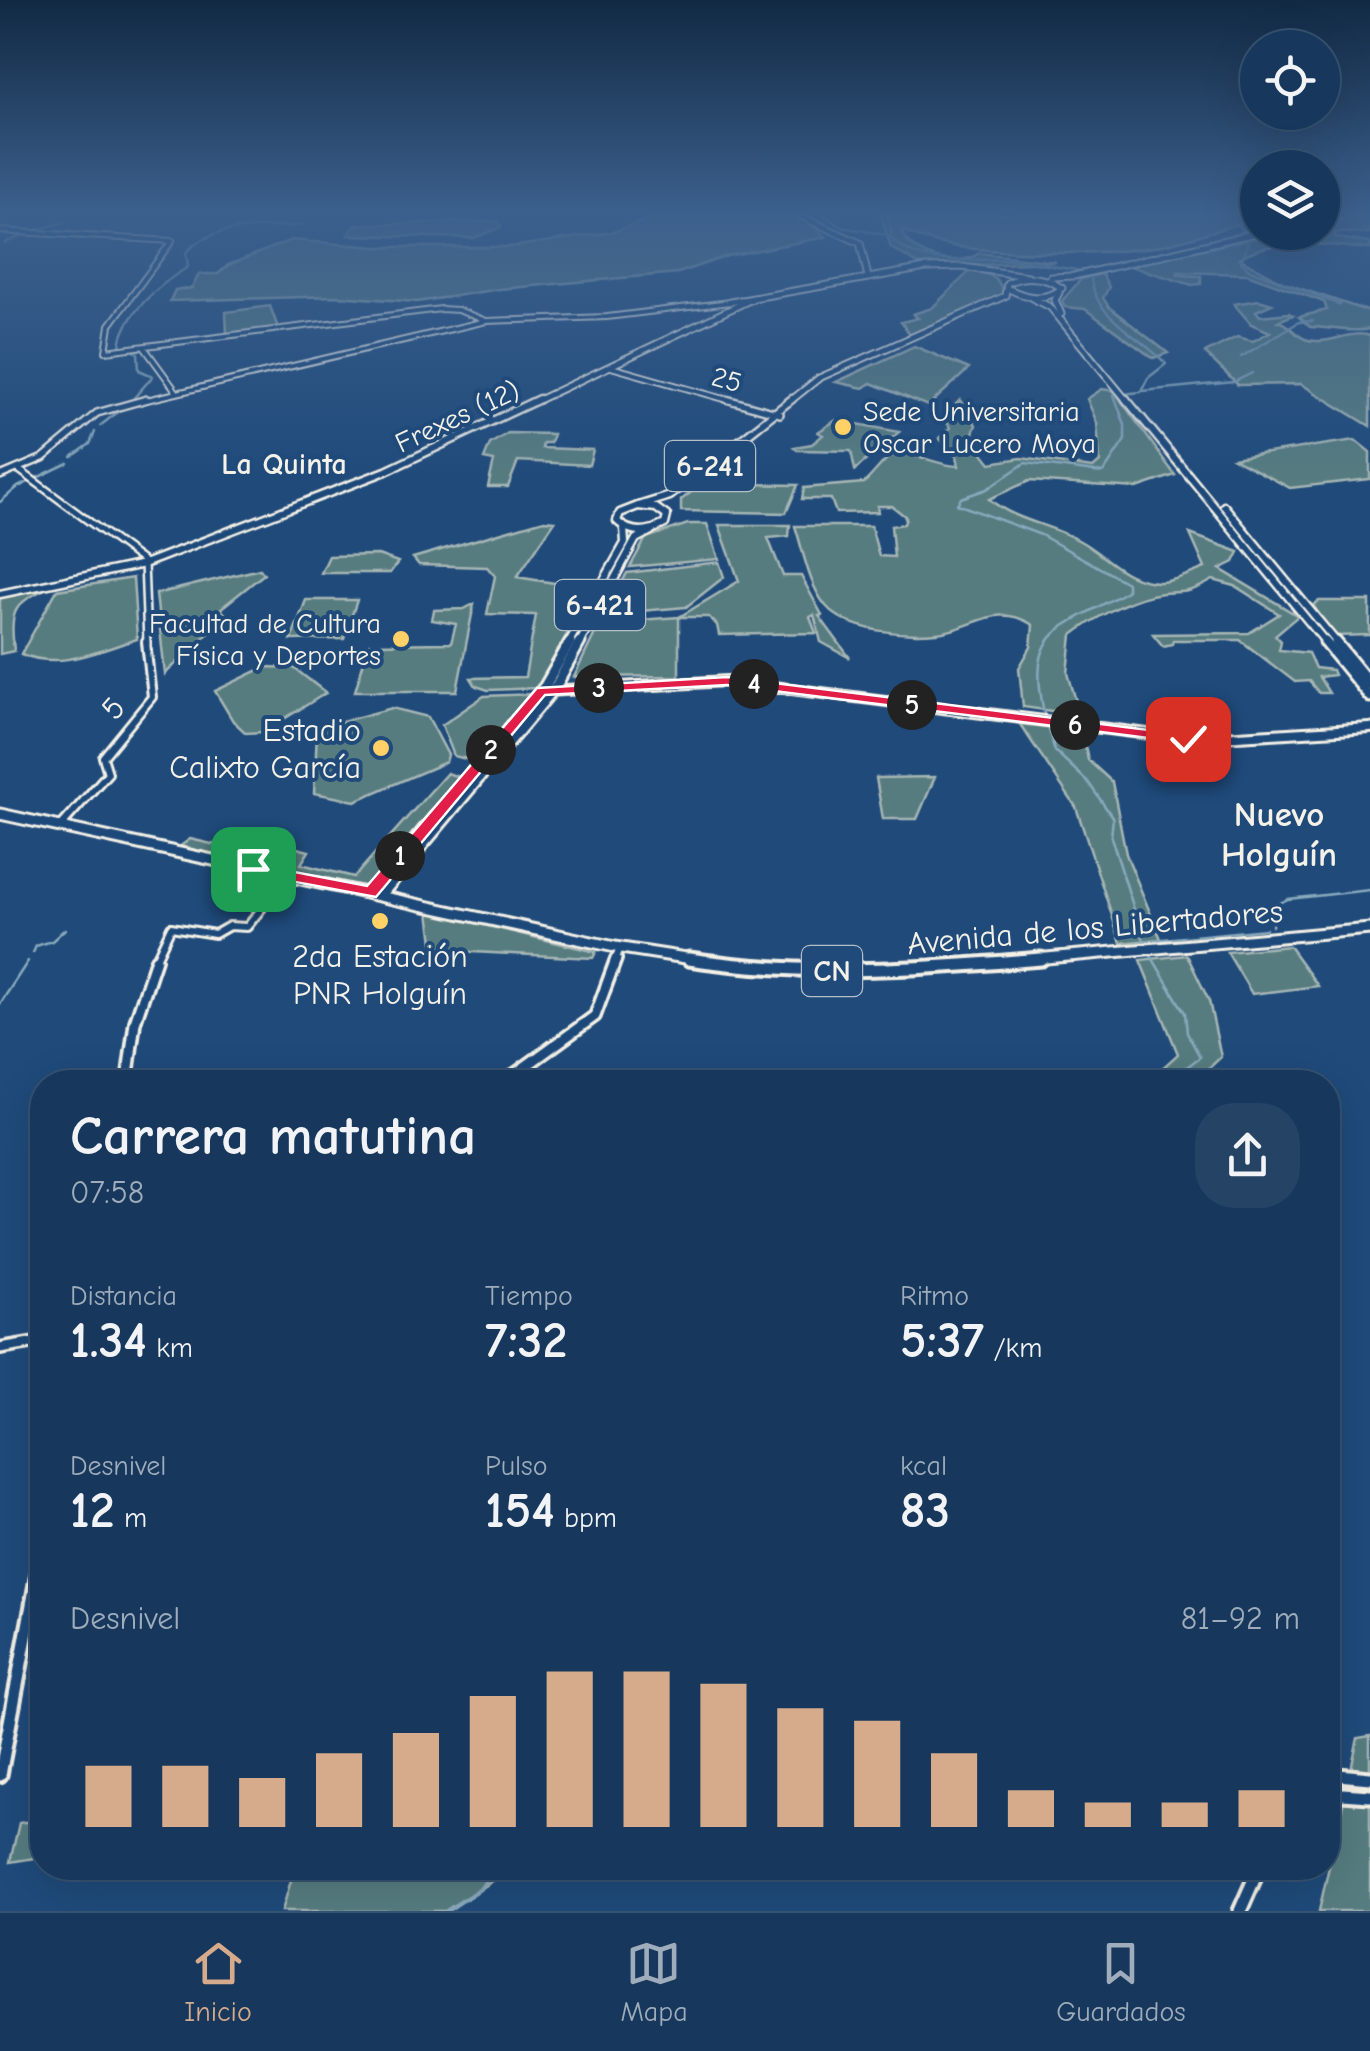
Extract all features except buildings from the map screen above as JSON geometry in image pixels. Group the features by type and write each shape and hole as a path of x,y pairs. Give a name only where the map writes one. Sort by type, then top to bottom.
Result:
{"main road":[{"path":"731,303 736,307"},
{"name":"Frexes (12)","path":"0,594 143,568 386,472 744,303"},
{"name":"6-241","path":"662,512 668,502 819,378 988,303"},
{"name":"6-241","path":"638,506 670,496 826,379 999,303"},
{"path":"1042,303 1050,307 1116,384"},
{"path":"1057,303 1127,398 1354,671 1370,697"},
{"path":"638,506 662,512"},
{"name":"6-421","path":"549,689 625,543 624,528 617,517 638,506"},
{"name":"6-421","path":"376,894 549,689 636,539 665,524 667,516 662,512"},
{"name":"6-421","path":"624,528 651,531"},
{"path":"1354,671 1370,684"},
{"path":"549,689 727,681 1188,739 1370,726"},
{"name":"Avenida de los Libertadores","path":"0,814 620,948 716,964 808,972 926,969 1370,929"}],"street":[{"path":"126,303 110,325 106,351 441,310 458,310 486,321"},
{"path":"0,476 43,458 91,417 176,391 486,321 607,317 720,303"},
{"path":"144,347 176,391"},
{"name":"25","path":"611,367 778,414"},
{"path":"18,470 143,568"},
{"name":"5","path":"61,826 108,773 104,758 147,706 154,688 145,634 143,568"},
{"path":"1354,671 1370,669"},
{"path":"128,1070 129,1042 157,953 171,928 216,934 229,926 247,927 278,889"},
{"path":"521,1070 596,1016 620,948"},
{"path":"0,1348 30,1343"},
{"path":"0,1775 30,1616"},
{"path":"1340,1774 1370,1778"},
{"path":"1340,1794 1370,1796"},
{"path":"1240,1911 1254,1880"}],"green space":[{"path":"937,303 983,303 911,336 901,322 918,318 913,314"},
{"path":"1063,303 1106,303 1168,353 1153,358 1085,309 1065,307"},
{"path":"1324,303 1344,303 1370,312 1370,329 1310,327 1299,317 1327,310"},
{"path":"1234,304 1272,304 1256,311 1260,316 1293,315 1278,321 1313,341 1370,336 1370,426 1301,384 1238,385 1205,353 1237,337 1253,341 1270,332 1251,324"},
{"path":"270,306 278,328 227,335 226,312"},
{"path":"914,346 969,369 928,406 871,383 863,388 836,382"},
{"path":"1102,389 1114,391 1175,475 1137,488 1029,481 989,499 1010,512 1080,541 1127,573 1149,581 1172,580 1205,568 1190,534 1239,552 1234,562 1220,569 1298,616 1275,635 1281,641 1279,650 1308,653 1315,668 1332,670 1334,675 1319,677 1329,693 1319,693 1309,681 1295,682 1240,640 1173,640 1163,646 1153,634 1249,633 1279,614 1235,586 1213,580 1187,591 1161,593 1131,602 1072,635 1068,673 1080,715 1023,707 1019,668 1031,647 1033,625 1020,618 996,616 950,631 909,634 848,622 820,598 795,526 871,526 879,556 894,557 891,526 904,524 906,517 892,506 877,506 878,512 836,513 831,499 802,499 804,488 864,483 894,455 912,455 959,466 957,456 939,438 950,428 944,416 960,400 976,425 971,438 991,463 1021,458 1093,468 1100,462 1097,423 1087,399"},
{"path":"836,420 899,432 855,470 851,451 794,447 812,444 823,435 818,432"},
{"path":"508,433 553,434 550,443 543,443 542,448 593,450 589,465 518,461 508,487 488,487 494,461 484,459 490,444"},
{"path":"1355,440 1370,452 1370,479 1290,488 1233,458"},
{"path":"711,477 737,484 798,485 786,513 681,511 681,500"},
{"path":"544,520 555,521 517,577 592,589 537,688 488,690 476,686 471,678 525,677 536,615 487,614 495,576 487,567 419,565 413,558"},
{"path":"688,524 707,524 719,559 630,567 646,538"},
{"path":"719,525 790,525 789,536 768,538 783,576 801,576 822,615 819,616 850,658 821,642 814,615 810,617 816,633 719,635 717,625 709,617 679,617 739,581"},
{"path":"378,555 398,562 390,573 321,573 329,556"},
{"path":"719,562 724,577 686,607 605,614 627,573"},
{"path":"260,569 264,574 220,609 227,615 165,674 156,594"},
{"path":"133,578 137,639 65,659 21,654 57,590"},
{"path":"49,587 16,610 14,651 0,654 0,596"},
{"path":"306,600 357,600 344,639 291,640"},
{"path":"1319,601 1370,601 1370,635 1334,636 1313,605"},
{"path":"474,604 457,691 355,691 369,644 451,643 456,624 432,620 434,610 464,609"},
{"path":"679,617 679,676 574,677 600,623"},
{"path":"265,667 294,668 326,693 263,732 246,733 233,721 215,691"},
{"path":"533,694 474,761 454,756 442,725 484,696"},
{"name":"Estadio Calixto García","path":"392,708 428,717 448,755 446,762 355,801 314,793 317,732 321,727"},
{"path":"1017,720 1082,731 1088,760 1112,782 1126,854 1161,939 1121,943 1076,807"},
{"path":"447,773 462,778 370,889 285,871 279,863 293,847 309,851 301,864 354,877"},
{"path":"935,777 917,819 883,819 876,778"},
{"path":"190,839 251,853 261,840 285,846 268,855 238,854 231,860 178,848"},
{"path":"429,912 596,952 593,958 434,950"},
{"path":"1289,946 1318,986 1252,994 1227,952"},
{"path":"1187,955 1209,1001 1221,1057 1207,1070 1160,1070 1178,1054 1140,960"},
{"path":"1370,1736 1370,1911 1319,1911 1326,1880 1340,1880 1340,1818 1358,1738"},
{"path":"30,1821 30,1859 10,1862 19,1823"},
{"path":"291,1880 494,1880 448,1911 282,1911"}],"waterway":[{"path":"120,346 128,323 144,303"},
{"path":"1045,718 1040,688 1044,648 1066,625 1127,591 1127,583 1041,535 957,504 961,498 987,489 1025,463 1103,473 1125,440 1125,425 1114,395 1141,392 1148,378 1166,364 1100,303"},
{"path":"1335,303 1340,305"},
{"path":"1241,357 1299,322 1313,321"},
{"path":"132,350 138,353 139,370 153,376 132,400"},
{"path":"1143,391 1234,382 1252,373"},
{"path":"100,426 125,406"},
{"path":"72,457 90,444 95,432"},
{"path":"0,502 18,487 68,463"},
{"path":"1047,726 1055,751 1088,782 1113,818 1111,837 1144,941"},
{"path":"1272,926 1274,906 1288,899 1370,890"},
{"path":"33,953 36,946 52,941 65,929"},
{"path":"1144,941 1266,929"},
{"path":"1144,941 1146,947"},
{"path":"1150,954 1185,1013 1187,1033 1200,1057 1183,1070"},
{"path":"0,1004 28,961"},
{"path":"446,1911 480,1889 486,1880"}],"place":[{"name":"Sede Universitaria Oscar Lucero Moya","path":"843,427"},
{"name":"Facultad de Cultura Física y Deportes","path":"401,639"},
{"name":"Estadio Calixto García","path":"381,748"},
{"name":"2da Estación PNR Holguín","path":"380,921"}],"district":[{"name":"La Quinta","path":"284,464"},
{"name":"Nuevo Holguín","path":"1279,834"}],"route":[{"path":"253,869 370,893 541,691 727,681 1188,739"}]}
